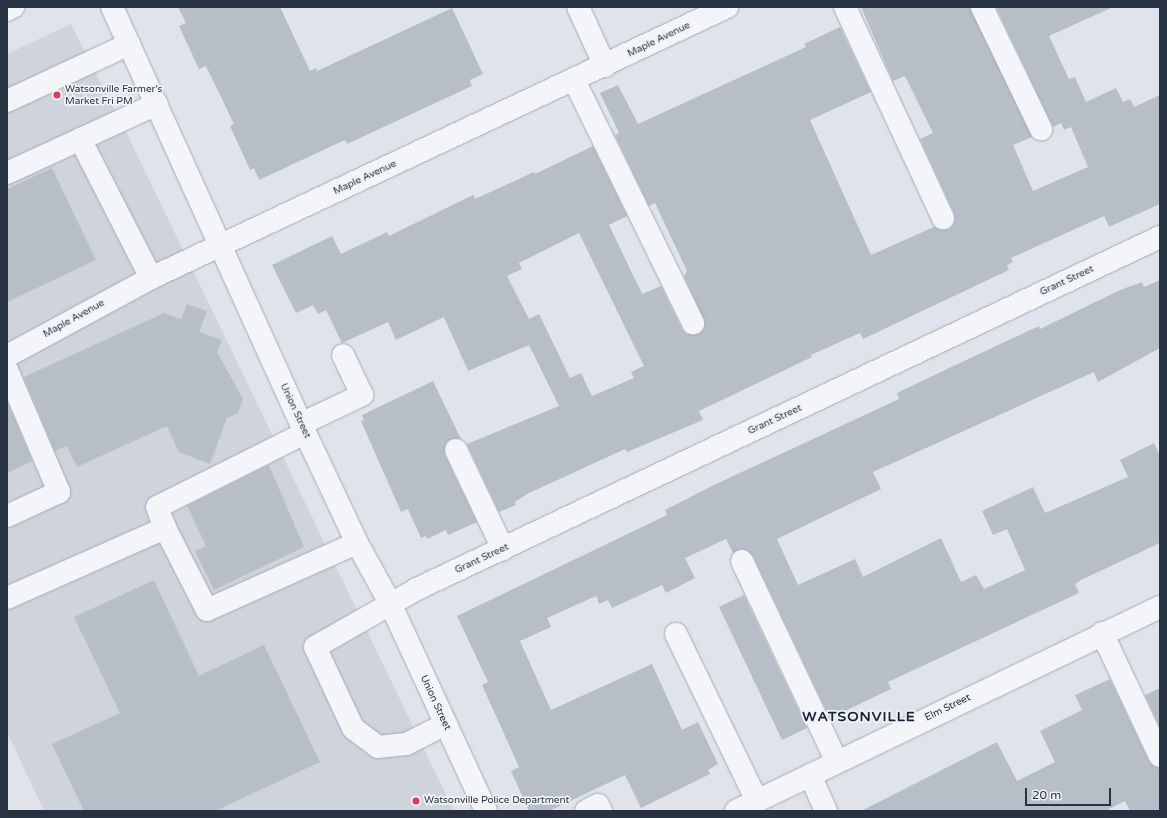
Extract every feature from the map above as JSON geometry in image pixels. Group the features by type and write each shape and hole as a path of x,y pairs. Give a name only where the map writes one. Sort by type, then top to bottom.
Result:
{"street":[{"path":"7,10 13,7"},
{"name":"Union Street","path":"112,7 207,212 219,246 303,429 357,543 390,603 444,725 486,811"},
{"path":"578,7 605,66"},
{"name":"Maple Avenue","path":"7,356 151,278 605,66 727,7"},
{"path":"845,7 943,218"},
{"path":"982,7 1041,129"},
{"path":"7,101 129,44"},
{"path":"574,80 693,323"},
{"path":"7,173 157,104"},
{"path":"80,139 151,278"},
{"name":"Grant Street","path":"444,725 406,744 378,747 353,728 315,647 359,624 390,603 1160,237"},
{"path":"343,355 362,395 303,429 157,507 165,528 207,610 357,543"},
{"path":"7,370 59,492 7,516"},
{"path":"456,450 503,549"},
{"path":"7,598 165,528"},
{"path":"742,561 837,762"},
{"name":"Elm Street","path":"736,811 1160,607"},
{"path":"676,634 757,801"},
{"path":"1102,634 1160,756"},
{"path":"810,775 826,811"},
{"path":"586,811 598,805 601,811"}],"shaded area":[{"path":"71,24 128,136 454,811 44,811 7,732 7,54"}],"building":[{"path":"178,7 280,7 310,71 316,68 317,71 452,8 483,74 470,80 472,86 347,144 345,140 259,180 254,168 250,170 230,126 234,124 206,66 199,69 179,26 186,23"},
{"path":"861,7 970,7 1032,137 1013,145 1033,191 1088,167 1071,127 1064,130 1061,123 1053,127 996,7 1113,7 1049,36 1069,79 1075,77 1086,102 1116,88 1123,102 1130,99 1134,107 1160,95 1160,204 1109,227 1104,216 1011,258 1013,262 1007,265 1009,270 863,339 860,333 811,355 812,357 699,411 703,420 627,452 625,449 527,494 515,502 516,505 499,512 467,444 559,406 529,345 468,371 444,317 396,340 388,322 342,343 326,310 318,314 313,305 296,313 272,265 332,236 341,254 387,232 389,236 473,195 475,199 534,172 535,174 593,146 627,216 609,225 642,294 661,286 682,329 686,334 698,334 705,323 684,276 687,271 655,203 649,206 615,135 619,133 600,93 618,85 638,124 806,47 804,44 840,27 871,92 810,120 871,255 934,227 948,229 953,225 954,213 920,139 933,133 905,76 893,81","holes":["579,233 644,366 631,372 634,378 592,396 581,373 570,378 539,314 529,319 507,276 522,269 519,263"]},
{"path":"52,168 96,260 7,302 7,189"},
{"path":"1160,280 1160,348 1098,382 1094,372 873,472 881,489 777,539 798,585 855,559 863,577 941,538 961,582 976,575 984,589 1025,570 1007,529 993,535 982,511 1033,487 1045,513 1128,477 1120,460 1154,443 1160,456 1160,543 1081,580 1075,584 1079,593 888,682 891,689 830,718 753,556 743,549 733,553 726,539 685,558 695,578 666,593 662,585 612,608 608,600 599,604 596,596 547,618 551,627 520,641 551,710 652,664 682,730 698,722 718,764 708,770 710,774 641,808 625,775 549,811 529,811 511,771 519,767 482,685 488,682 457,616 667,515 665,510 716,484 899,399 897,393 947,369 1039,326 1040,329 1120,290 1142,282 1144,287"},
{"path":"187,304 207,311 199,332 222,340 217,352 243,399 238,413 227,418 210,464 179,452 167,426 77,467 67,446 55,451 24,377 164,313 181,319"},
{"path":"433,381 461,439 451,439 446,443 445,455 477,522 448,535 446,530 427,539 426,536 421,538 408,509 401,512 361,421 364,420 362,415"},
{"path":"7,402 32,461 7,473"},
{"path":"269,465 304,547 214,590 195,551 206,546 187,506"},
{"path":"154,580 199,676 264,645 320,762 215,811 84,811 52,744 120,713 74,617"},
{"path":"744,595 807,728 782,740 719,607"},
{"path":"1110,679 1149,761 1160,768 1160,811 1130,811 1125,801 1105,811 861,811 997,742 1017,781 1055,762 1040,731 1082,710 1075,695"},
{"path":"1160,688 1160,727 1145,695"}],"place":[{"name":"Watsonville Farmer's Market Fri PM","path":"57,95"},
{"name":"Watsonville Police Department","path":"416,801"}],"district":[{"name":"WATSONVILLE","path":"859,717"}]}
